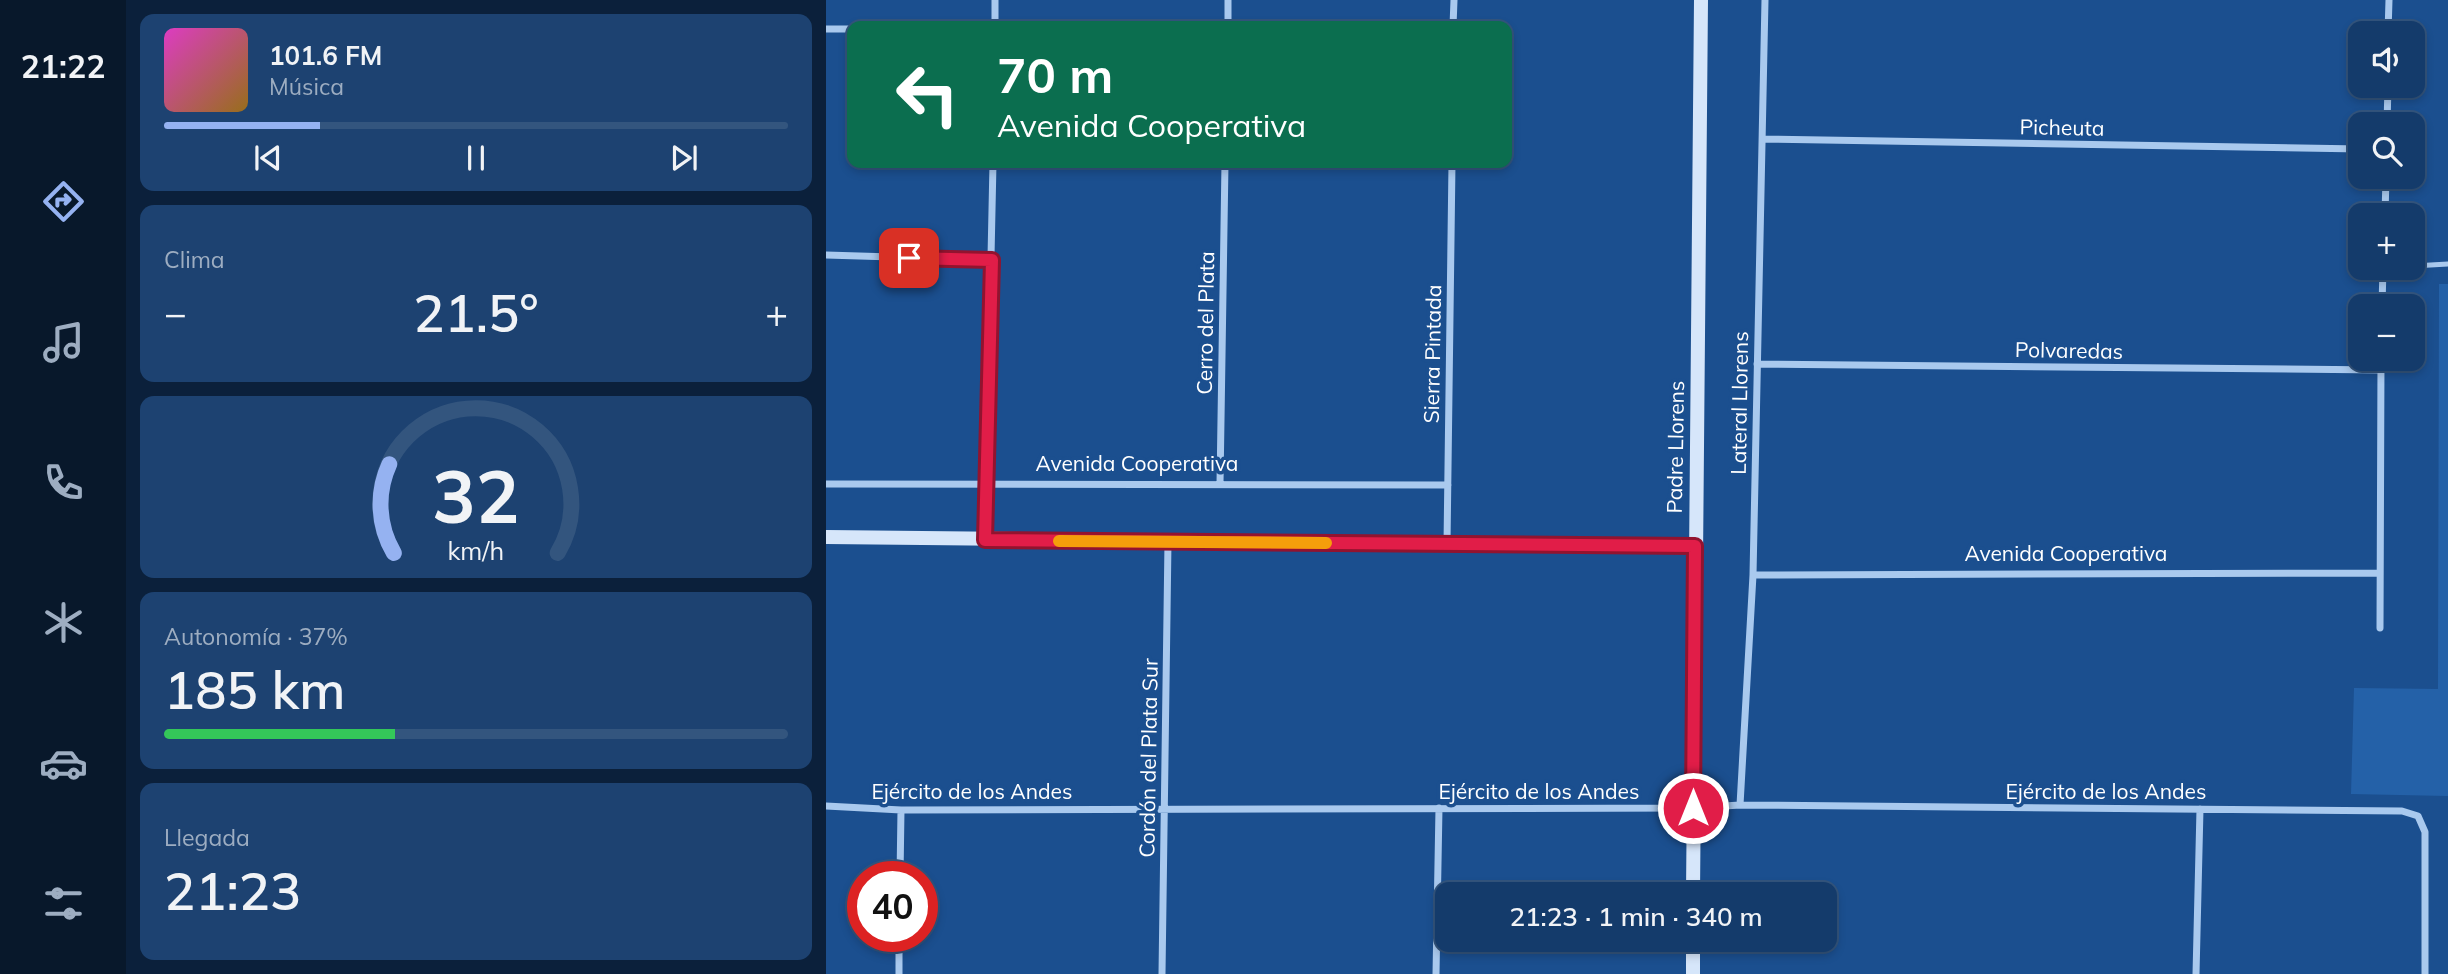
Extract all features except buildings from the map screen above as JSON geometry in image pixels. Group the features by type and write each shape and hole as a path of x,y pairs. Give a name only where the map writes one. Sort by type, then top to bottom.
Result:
{"street":[{"path":"995,0 995,21"},
{"path":"1228,0 1228,21"},
{"path":"1453,21 1454,0"},
{"name":"Padre Llorens","path":"1693,882 1701,0"},
{"name":"Lateral Llorens","path":"1741,806 1753,575 1765,0"},
{"path":"2388,21 2389,0"},
{"path":"826,29 847,29"},
{"name":"Picheuta","path":"1763,139 2348,149"},
{"path":"985,540 993,168"},
{"name":"Cerro del Plata","path":"1220,484 1226,168"},
{"name":"Sierra Pintada","path":"1447,545 1452,168"},
{"path":"826,256 992,260"},
{"name":"Polvaredas","path":"1757,364 2348,370"},
{"path":"2380,628 2381,371"},
{"name":"Avenida Cooperativa","path":"826,484 1448,485"},
{"path":"826,537 1695,546"},
{"name":"Cordón del Plata Sur","path":"1162,974 1168,542"},
{"name":"Avenida Cooperativa","path":"1753,575 2380,573"},
{"name":"Ejército de los Andes","path":"826,806 901,810 1741,806 2402,811 2418,816 2425,832 2425,974"},
{"path":"1436,974 1439,808"},
{"path":"2196,974 2200,809"},
{"path":"900,861 901,810"},
{"path":"898,974 899,952"},
{"path":"1693,952 1693,974"}],"lane":[{"path":"2425,265 2448,264"}],"shaded area":[{"path":"2439,284 2448,284 2448,796 2351,794 2354,688 2438,689"}],"slow traffic":[{"path":"1059,541 1326,543"}],"route":[{"path":"909,258 992,260 985,540 1695,546 1693,808"}]}
